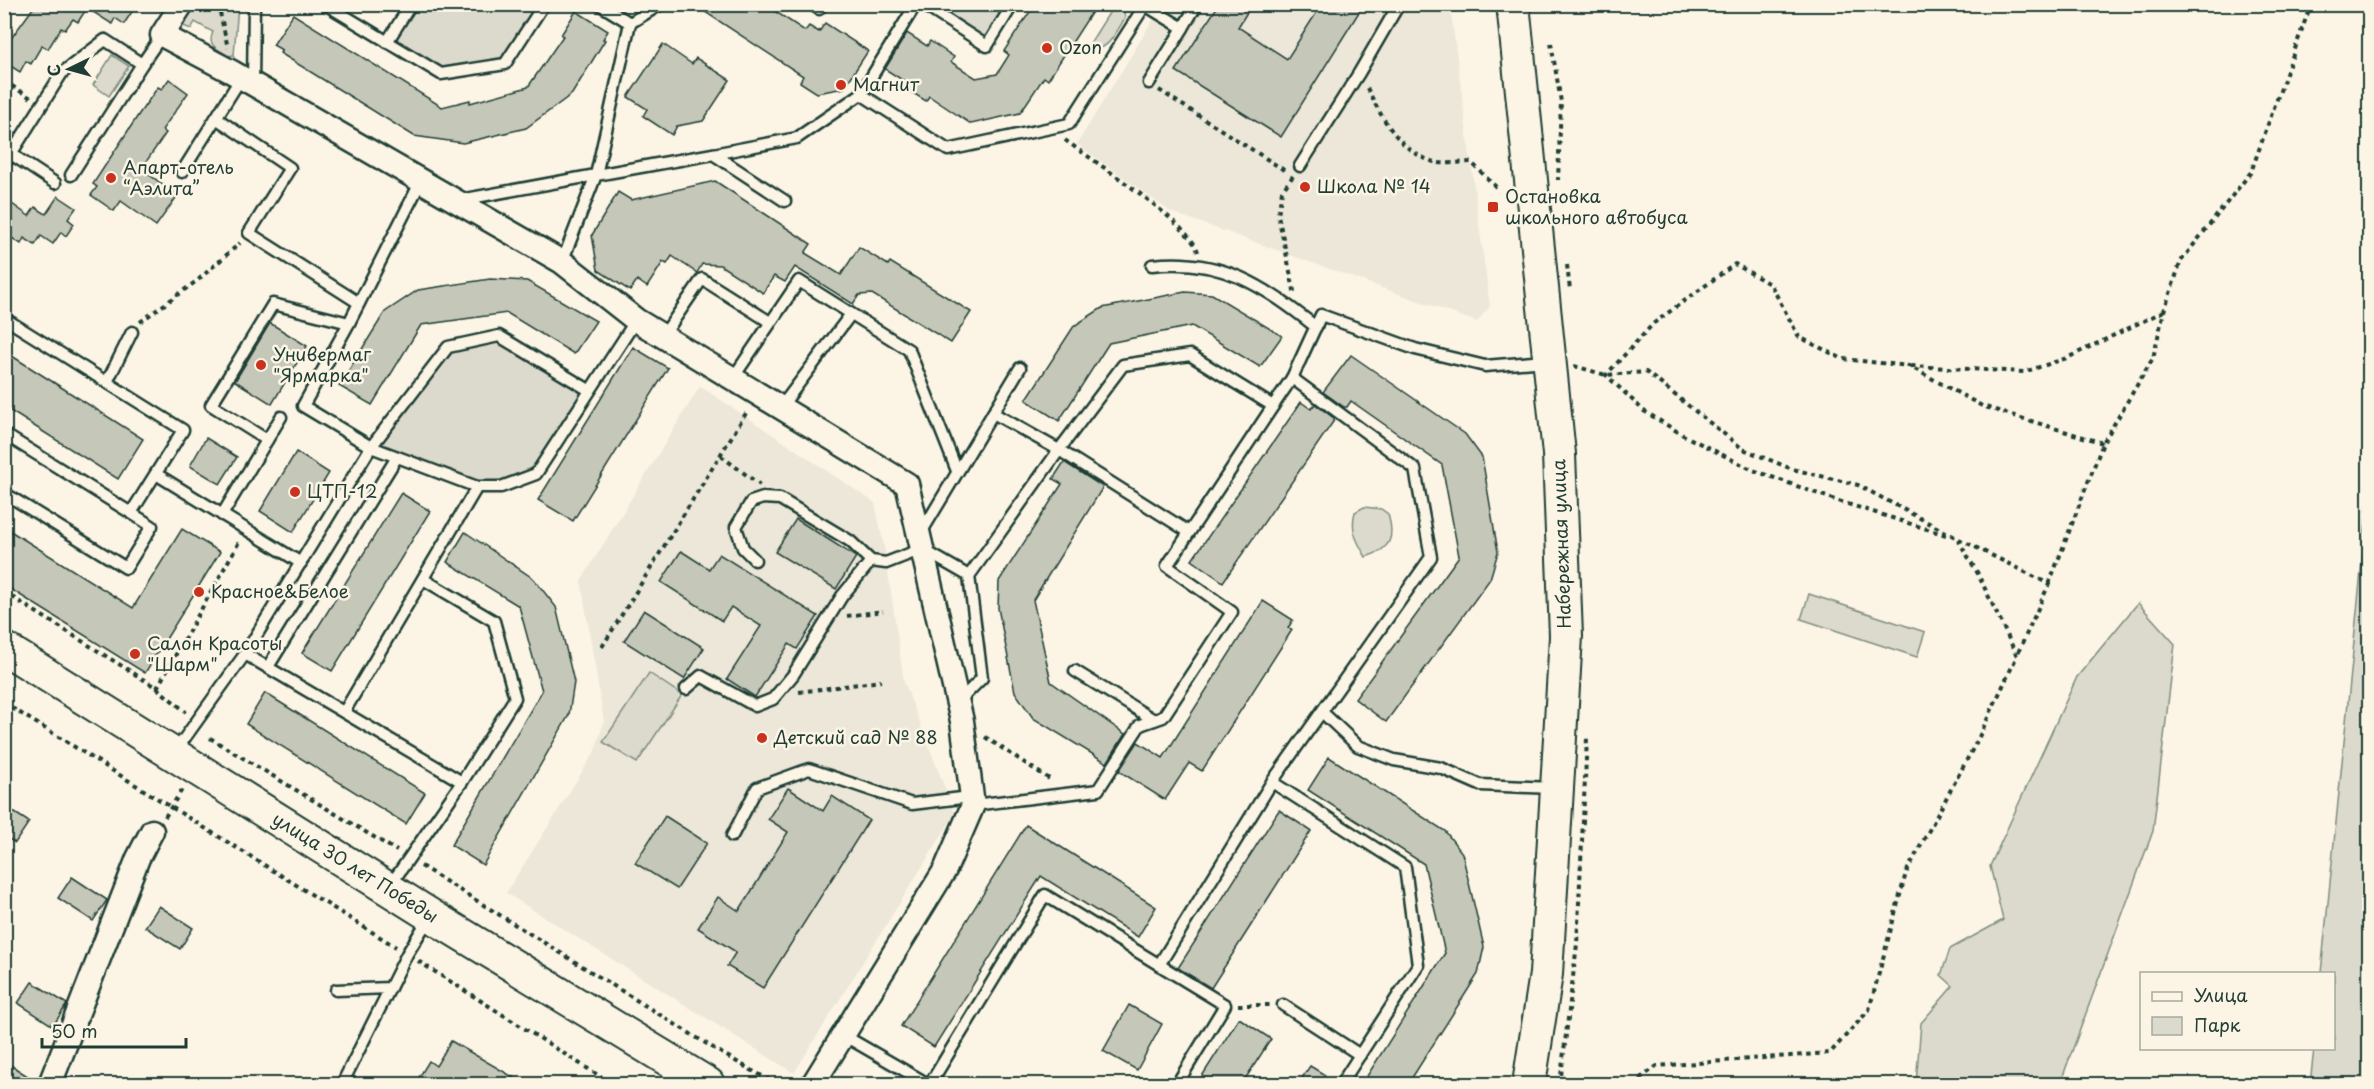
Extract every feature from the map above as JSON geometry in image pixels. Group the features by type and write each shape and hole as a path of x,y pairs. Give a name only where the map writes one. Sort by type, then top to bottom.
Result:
{"street":[{"path":"182,4 162,35 242,78 562,262 636,320 907,484 959,712 972,801 945,870 813,1084"},
{"name":"Набережная улица","path":"1514,4 1559,454 1566,636 1546,974 1529,1084"},
{"name":"улица 30 лет Победы","path":"4,648 181,767 388,888 673,1076 708,1084"},
{"path":"56,1083 138,858 152,831"}],"lane":[{"path":"182,172 242,78 254,4"},
{"path":"325,4 441,74 505,64 544,4"},
{"path":"387,42 411,4"},
{"path":"599,4 630,23"},
{"path":"562,262 596,175 630,23 661,4"},
{"path":"455,201 797,138 861,94 916,4"},
{"path":"922,4 987,46 1013,4"},
{"path":"861,94 948,150 1069,124 1145,4 1183,28"},
{"path":"1149,83 1197,4"},
{"path":"1297,171 1359,73 1399,4"},
{"path":"71,175 162,35"},
{"path":"4,165 62,73 105,40 142,64"},
{"path":"216,118 290,168 249,233 359,303"},
{"path":"11,154 55,183"},
{"path":"713,154 785,201"},
{"path":"421,181 349,323 303,406 371,447 477,487 501,487 536,474 636,320"},
{"path":"1152,265 1201,264 1251,281 1316,327"},
{"path":"663,336 702,279 770,322"},
{"path":"733,378 799,281 909,350 957,471"},
{"path":"267,440 211,405 273,304 349,323"},
{"path":"781,407 851,314"},
{"path":"732,836 757,788 809,769 912,804 1073,795 1098,790 1140,725 1163,717 1232,612 1167,566 1292,378 1321,315 1415,349 1485,366 1550,360"},
{"path":"4,318 183,430 131,513"},
{"path":"107,382 132,332"},
{"path":"181,767 198,722 245,654 371,447 448,347 499,336 589,390"},
{"path":"959,712 982,678 969,576 1123,365 1190,355 1273,406"},
{"path":"755,560 743,548 736,527 751,502 763,498 780,499 850,541 871,561 886,563 921,542 957,471 1020,368"},
{"path":"1159,965 1272,783 1431,557 1415,469 1292,378"},
{"path":"993,413 1059,450 1189,532"},
{"path":"222,514 281,417"},
{"path":"4,434 152,526 126,568 6,497"},
{"path":"268,667 397,457"},
{"path":"156,474 301,563"},
{"path":"344,712 477,487"},
{"path":"921,542 969,576"},
{"path":"686,689 700,676 755,706 773,699 793,675 842,596 871,561"},
{"path":"388,888 462,782 515,698 494,621 423,579"},
{"path":"245,654 462,782"},
{"path":"1075,671 1155,720"},
{"path":"1322,712 1358,746 1394,760 1441,768 1480,785 1558,788"},
{"path":"1272,783 1405,867 1418,965 1341,1084"},
{"path":"843,1035 929,1084 1045,895 1225,1005 1177,1084"},
{"path":"342,1084 407,954 430,915"},
{"path":"336,990 390,988"},
{"path":"1283,1005 1360,1055"}],"path":[{"path":"218,4 242,78"},
{"path":"1632,1084 1657,1066 1830,1053 1869,1011 1906,873 1978,739 2017,656 2049,584 2103,442 2152,358 2164,311 2181,261 2251,172 2311,4"},
{"path":"1551,43 1561,102 1558,180"},
{"path":"1359,73 1382,118 1410,150 1435,163 1471,162 1496,187"},
{"path":"4,81 42,105"},
{"path":"1149,83 1297,171 1282,191 1278,215 1300,315"},
{"path":"1050,128 1176,222 1197,245 1201,264"},
{"path":"140,323 198,280 249,233"},
{"path":"1606,375 1654,324 1735,264 1771,285 1799,336 1843,359 1909,366 2024,372 2067,358 2164,311"},
{"path":"1550,360 1606,375 1646,372 1743,449 1792,470 1858,485 2049,584"},
{"path":"1909,366 1982,406 2103,442"},
{"path":"1606,375 1644,411 1683,435 1753,470 1835,500 1957,538 1977,572 2017,656"},
{"path":"602,647 759,394"},
{"path":"721,456 780,499"},
{"path":"157,688 241,538"},
{"path":"4,592 157,688 198,722 210,738 723,1054 776,1084"},
{"path":"828,618 884,611"},
{"path":"777,695 881,681"},
{"path":"4,703 612,1084"},
{"path":"959,712 1073,795"},
{"path":"206,746 210,738"},
{"path":"152,831 171,809 181,767"},
{"path":"1225,1005 1283,1005"}],"shaded area":[{"name":"Школа № 14","path":"1162,5 1450,5 1490,306 1477,322 1171,212 1077,144"},
{"name":"Детский сад № 88","path":"700,386 875,503 885,551 904,682 955,814 794,1073 506,893 594,753 604,722 581,581"}],"green space":[{"path":"194,5 238,5 234,55 227,56 214,46 211,40 213,32 195,22 191,29 181,25"},
{"path":"411,5 544,5 505,64 441,74 387,42"},
{"path":"922,5 1013,5 987,46"},
{"path":"1114,5 1123,5 1125,18 1110,41 1100,49 1087,48"},
{"path":"112,55 129,66 109,96 93,85"},
{"path":"499,336 589,390 536,474 477,487 371,447 448,347"},
{"path":"2369,491 2369,1084 2310,1084 2314,1050 2335,1050 2335,972 2321,972"},
{"path":"1364,507 1381,509 1388,514 1391,530 1386,546 1366,557 1357,541 1353,525 1355,512"},
{"path":"1809,594 1925,632 1917,657 1801,619"},
{"path":"2138,603 2175,644 2153,831 2060,1084 1916,1084 1921,1023 1953,986 1941,975 1950,949 2003,920 1990,866 2077,677"},
{"path":"649,673 682,695 637,763 603,742"}],"building":[{"path":"36,4 137,4 124,24 115,18 112,24 87,8 78,22 73,19 65,30 61,28 48,49 42,45 31,64 26,61 20,72 4,62 4,48"},
{"path":"693,4 764,4 805,31 809,26 819,32 825,23 868,51 844,88 817,93 800,82 803,76"},
{"path":"1035,4 1097,4 1048,80 1044,77 1020,113 971,124 929,96 926,101 901,86 904,81 885,69 907,33 927,46 930,41 954,57 951,62 976,78 997,74 1009,55 1004,51"},
{"path":"1219,4 1252,4 1238,27 1287,59 1322,4 1364,4 1281,137 1176,71"},
{"path":"576,11 608,31 603,39 605,40 572,94 526,128 463,143 414,136 280,53 282,50 273,45 293,14 442,107 470,100 470,103 528,87 563,36 561,35"},
{"path":"663,44 692,64 696,58 730,80 703,121 677,126 672,135 643,116 647,109 628,97"},
{"path":"169,79 188,93 162,130 166,133 141,169 178,195 156,226 121,201 114,211 91,195 97,187 93,184 139,114 158,87 162,89"},
{"path":"715,181 811,244 805,253 841,275 859,247 888,265 890,262 971,312 951,343 872,294 859,295 853,304 795,267 785,282 774,276 763,293 720,265 702,264 697,273 672,256 667,264 663,262 647,287 637,280 630,291 598,270 592,235 618,192 631,200"},
{"path":"58,196 76,208 68,219 74,224 66,236 61,232 53,244 41,236 35,245 24,238 21,244 4,233 4,215 12,204 29,216 35,207 46,214"},
{"path":"490,279 527,281 596,321 574,354 507,313 421,325 372,405 339,386 385,312 418,290"},
{"path":"1185,292 1212,294 1282,336 1260,367 1192,326 1109,343 1059,421 1026,400 1074,326 1102,308"},
{"path":"270,323 307,346 272,404 235,381"},
{"path":"633,347 668,368 573,521 538,500"},
{"path":"4,351 143,439 118,479 4,407"},
{"path":"1351,355 1465,434 1482,457 1498,552 1490,579 1386,722 1355,699 1459,556 1442,465 1351,401 1347,407 1344,407 1323,392"},
{"path":"1301,402 1311,409 1315,404 1335,419 1223,582 1192,560"},
{"path":"206,438 237,457 220,484 190,466"},
{"name":"ЦТП-12","path":"296,452 329,473 293,532 260,511"},
{"path":"1064,462 1103,487 1033,600 1051,682 1125,734 1107,763 1033,718 1015,692 998,608 999,581 1062,484 1053,479"},
{"path":"401,493 430,511 332,671 302,653"},
{"path":"796,519 856,557 836,589 775,552"},
{"path":"4,527 133,608 182,529 220,552 145,673 4,585"},
{"path":"465,532 534,579 556,607 574,682 569,715 483,865 451,845 542,691 519,606 447,562"},
{"path":"681,551 709,569 719,554 818,616 797,649 789,644 755,697 727,679 761,626 731,607 722,621 661,582"},
{"path":"1263,601 1293,620 1288,628 1292,630 1202,771 1189,763 1165,800 1119,771 1138,742 1163,758"},
{"path":"644,610 704,648 684,679 624,641"},
{"path":"265,693 425,793 406,824 246,724"},
{"path":"1329,757 1445,831 1462,853 1484,947 1478,974 1408,1084 1362,1084 1445,953 1424,864 1308,790"},
{"path":"788,788 823,811 832,796 869,820 763,988 727,966 736,952 698,928 718,897 739,911 788,832 768,819"},
{"path":"4,806 29,822 15,843 4,836"},
{"path":"1279,810 1311,831 1211,988 1178,968"},
{"path":"665,816 707,843 677,889 635,863"},
{"path":"1026,825 1156,907 1138,937 1041,876 934,1047 901,1026"},
{"path":"72,877 107,900 93,921 58,898"},
{"path":"159,906 193,928 180,949 145,927"},
{"path":"32,982 67,1004 53,1026 18,1003"},
{"path":"1129,1005 1162,1024 1137,1070 1103,1051"},
{"path":"1239,1018 1271,1039 1242,1084 1197,1084"},
{"path":"451,1041 525,1084 415,1084 429,1061 436,1066"},
{"path":"4,1061 37,1082 37,1084 4,1084"},
{"path":"1310,1066 1325,1075 1319,1084 1298,1084"}],"place":[{"name":"Ozon","path":"1047,48"},
{"name":"Магнит","path":"841,85"},
{"name":"Апарт-отель “Аэлита”","path":"111,178"},
{"name":"Школа № 14","path":"1305,187"},
{"name":"Остановка школьного автобуса","path":"1493,207"},
{"name":"Универмаг \"Ярмарка\"","path":"261,365"},
{"name":"ЦТП-12","path":"295,492"},
{"name":"Красное&Белое","path":"199,592"},
{"name":"Салон Красоты \"Шарм\"","path":"135,654"},
{"name":"Детский сад № 88","path":"762,738"}]}
